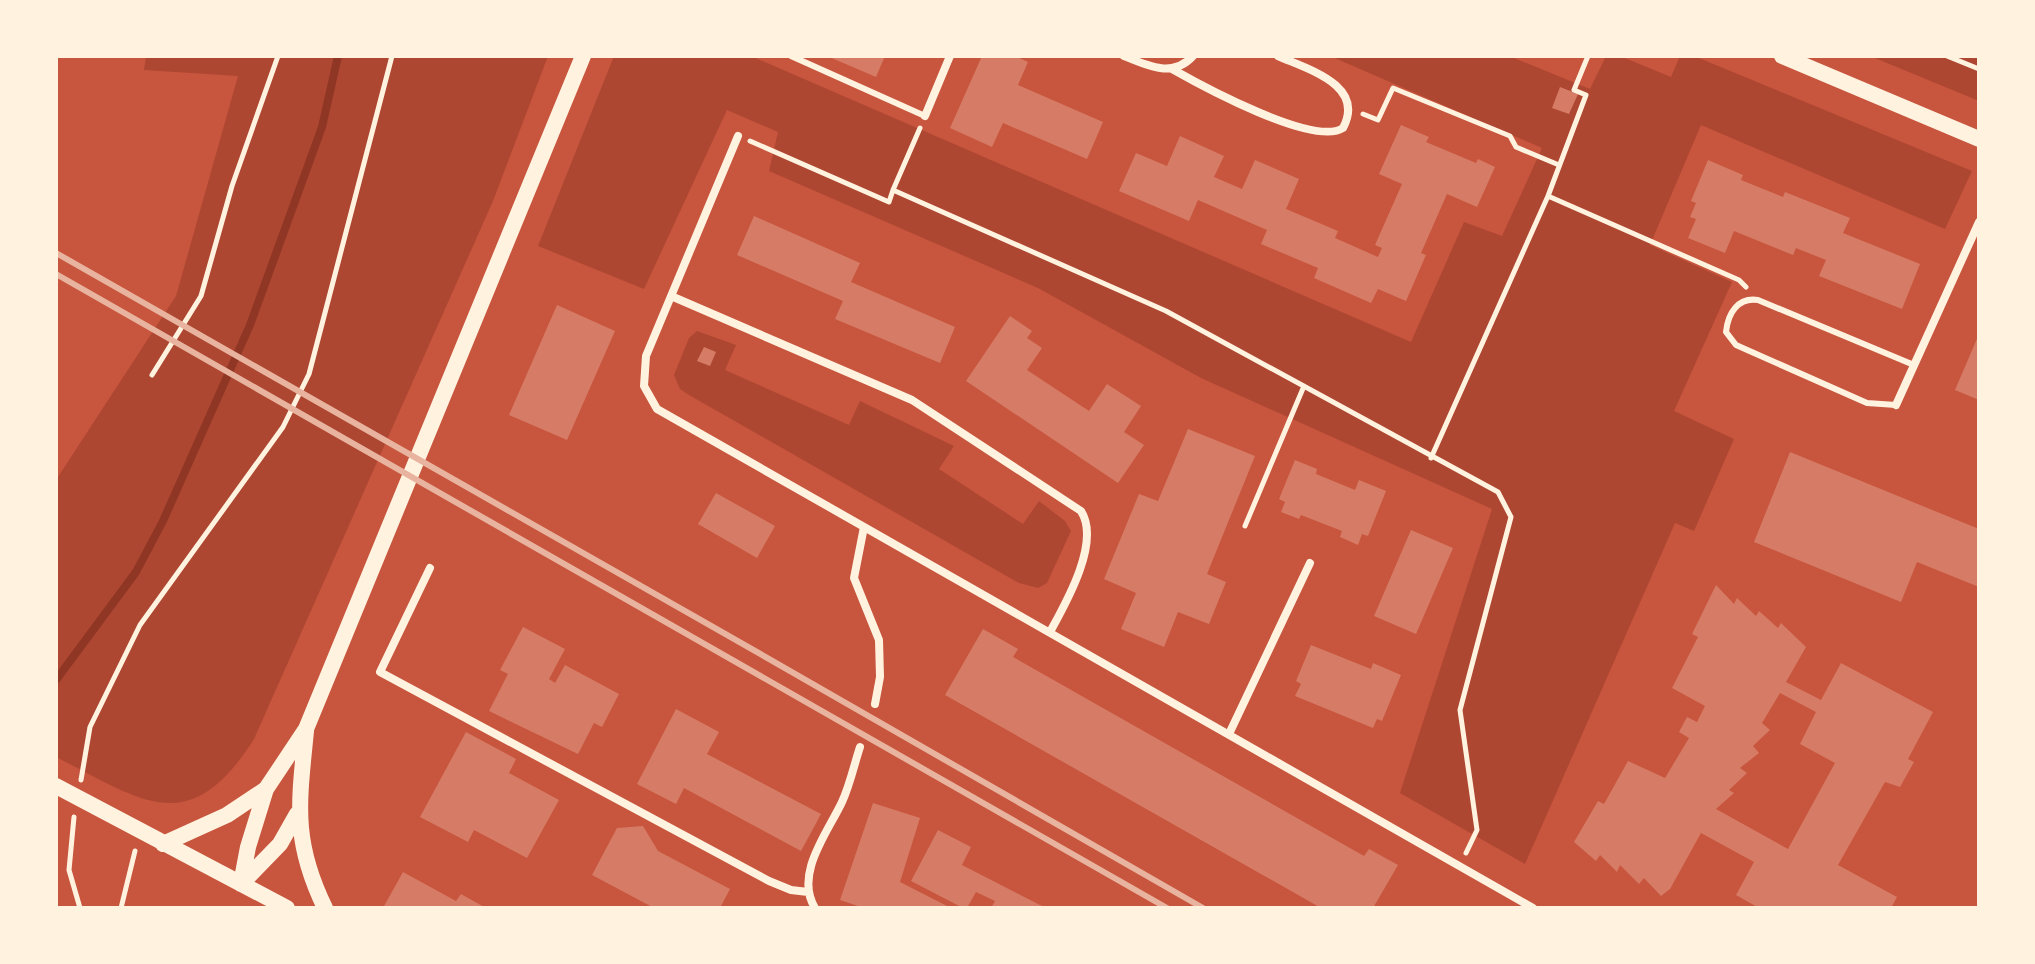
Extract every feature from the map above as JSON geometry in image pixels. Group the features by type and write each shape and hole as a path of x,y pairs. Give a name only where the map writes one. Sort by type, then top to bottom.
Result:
{"main road":[{"path":"241,884 248,847 266,789 306,729 583,56"},
{"path":"1782,56 1979,139"},
{"path":"306,729 298,813 301,844 325,908"},
{"path":"56,786 287,908"},
{"path":"163,844 227,815 266,789"},
{"path":"241,884 280,844 298,813"}],"street":[{"path":"925,116 950,56"},
{"path":"1124,56 1156,68 1172,69 1211,90 1315,133 1334,134 1343,128 1348,107 1340,87 1278,56"},
{"path":"1172,69 1193,56"},
{"path":"738,136 642,372 644,386 653,404 669,418 1533,908"},
{"path":"1896,405 1979,222"},
{"path":"671,296 912,400 1081,511 1087,530 1085,552 1073,586 1050,632"},
{"path":"864,527 854,578 879,640 880,677 875,704"},
{"path":"1229,734 1310,563"},
{"path":"430,568 380,672 769,881 791,890 808,892"},
{"path":"815,908 808,892 813,862 845,796 860,747"}],"lane":[{"path":"791,56 925,116"},
{"path":"1896,405 1867,403 1736,345 1728,338 1727,324 1737,304 1750,299 1914,365"}],"path":[{"path":"152,375 201,296 232,186 278,56"},
{"path":"79,788 90,727 140,625 283,427 309,374 392,56"},
{"path":"1431,458 1548,196 1586,95 1574,90 1588,56"},
{"path":"1947,56 1979,69"},
{"path":"1348,107 1378,120 1393,88 1510,136 1516,147 1559,165"},
{"path":"738,136 889,202 925,116"},
{"path":"893,190 1166,311 1498,492 1511,517 1460,710 1477,830 1460,866"},
{"path":"1548,196 1739,280 1748,290 1750,299"},
{"path":"1245,526 1304,386"},
{"path":"76,804 69,870 80,908"},
{"path":"121,908 140,832"}],"shaded area":[{"path":"146,56 548,56 493,201 254,739 230,771 208,791 186,801 163,803 114,787 56,757 56,480 176,296 238,76 144,70"},
{"path":"614,56 751,56 1411,342 1464,222 1502,236 1542,148 1330,56 1509,56 1590,89 1606,56 1620,56 1671,77 1680,56 1694,56 1972,171 1945,229 1701,125 1650,245 1732,282 1674,411 1734,439 1694,531 1675,523 1525,864 1400,793 1492,509 1201,378 1038,288 769,171 778,132 727,110 644,289 538,246"},
{"path":"1870,56 1979,56 1979,101"},
{"path":"697,331 736,345 725,370 849,425 860,401 954,446 939,469 1023,524 1039,501 1065,521 1071,531 1047,583 1038,588 1019,583 680,389 674,375 689,338"}],"building":[{"path":"827,56 885,56 876,77"},
{"path":"982,56 1015,56 1028,62 1018,85 1103,122 1087,159 1003,123 992,147 950,128"},
{"path":"1560,87 1578,94 1569,114 1552,108"},
{"path":"1401,125 1429,137 1426,142 1476,163 1478,159 1495,167 1477,207 1447,194 1421,253 1426,255 1406,301 1378,289 1371,303 1314,278 1318,268 1261,244 1267,230 1198,200 1189,221 1119,191 1136,153 1167,166 1180,136 1224,156 1214,177 1242,189 1255,160 1299,179 1286,209 1338,231 1335,238 1378,257 1382,248 1375,245 1402,184 1379,174"},
{"path":"1708,160 1743,175 1741,180 1783,197 1785,192 1850,218 1843,233 1920,264 1902,309 1819,276 1826,260 1796,248 1793,255 1734,231 1725,253 1688,238 1696,219 1690,217 1696,203 1691,201"},
{"path":"754,216 860,263 851,282 955,327 940,363 835,319 843,301 737,255"},
{"path":"557,305 615,331 567,440 509,415"},
{"path":"1010,316 1032,331 1027,338 1042,348 1027,370 1089,411 1107,384 1141,406 1124,432 1144,445 1118,483 966,381"},
{"path":"1979,334 1979,400 1955,390"},
{"path":"704,347 716,352 710,366 697,361"},
{"path":"1188,429 1255,456 1207,574 1226,582 1209,624 1178,612 1164,647 1121,629 1136,593 1104,579 1139,494 1158,501"},
{"path":"1790,452 1979,529 1979,587 1917,562 1901,602 1754,542"},
{"path":"1295,460 1317,469 1316,474 1355,490 1359,480 1386,491 1368,536 1362,534 1358,545 1340,537 1342,531 1301,515 1299,519 1281,512 1285,502 1279,499"},
{"path":"716,493 775,526 757,558 698,524"},
{"path":"1411,530 1453,548 1416,634 1374,616"},
{"path":"1716,585 1734,604 1737,598 1756,616 1759,611 1778,628 1781,623 1806,647 1786,682 1821,700 1841,663 1933,712 1908,759 1914,762 1900,787 1885,782 1838,865 1897,897 1891,908 1759,908 1736,895 1754,862 1701,833 1670,889 1661,896 1644,878 1639,884 1620,865 1617,872 1600,855 1596,861 1574,842 1598,801 1604,804 1628,761 1665,778 1689,738 1679,732 1687,717 1697,722 1705,706 1672,688 1698,637 1692,634","holes":["1780,693 1816,712 1800,744 1835,763 1788,849 1716,809 1734,793 1729,790 1747,773 1740,768 1759,753 1753,746 1770,730 1762,723"]},
{"path":"523,627 565,649 549,679 555,683 565,665 619,694 602,727 594,723 578,754 489,711 508,674 500,670"},
{"path":"983,629 1018,649 1013,657 1364,856 1369,849 1398,865 1373,908 1321,908 945,695"},
{"path":"1311,645 1371,669 1373,663 1401,675 1382,721 1377,719 1373,728 1295,696 1301,684 1296,681"},
{"path":"676,709 719,732 707,754 821,814 801,851 684,788 676,804 637,784"},
{"path":"466,732 516,759 509,773 559,800 527,858 474,830 468,842 420,817"},
{"path":"873,803 920,818 900,882 951,908 864,908 840,900"},
{"path":"643,826 658,851 730,889 720,908 654,908 592,875 617,828"},
{"path":"938,830 971,847 962,865 1046,908 991,908 995,901 976,892 967,908 963,908 911,881"},
{"path":"403,872 456,901 461,894 486,908 383,908"}],"waterway":[{"path":"56,680 136,572 163,521 250,325 322,127 338,56"}],"railway":[{"path":"56,253 1203,908"},
{"path":"56,274 1167,908"}]}
